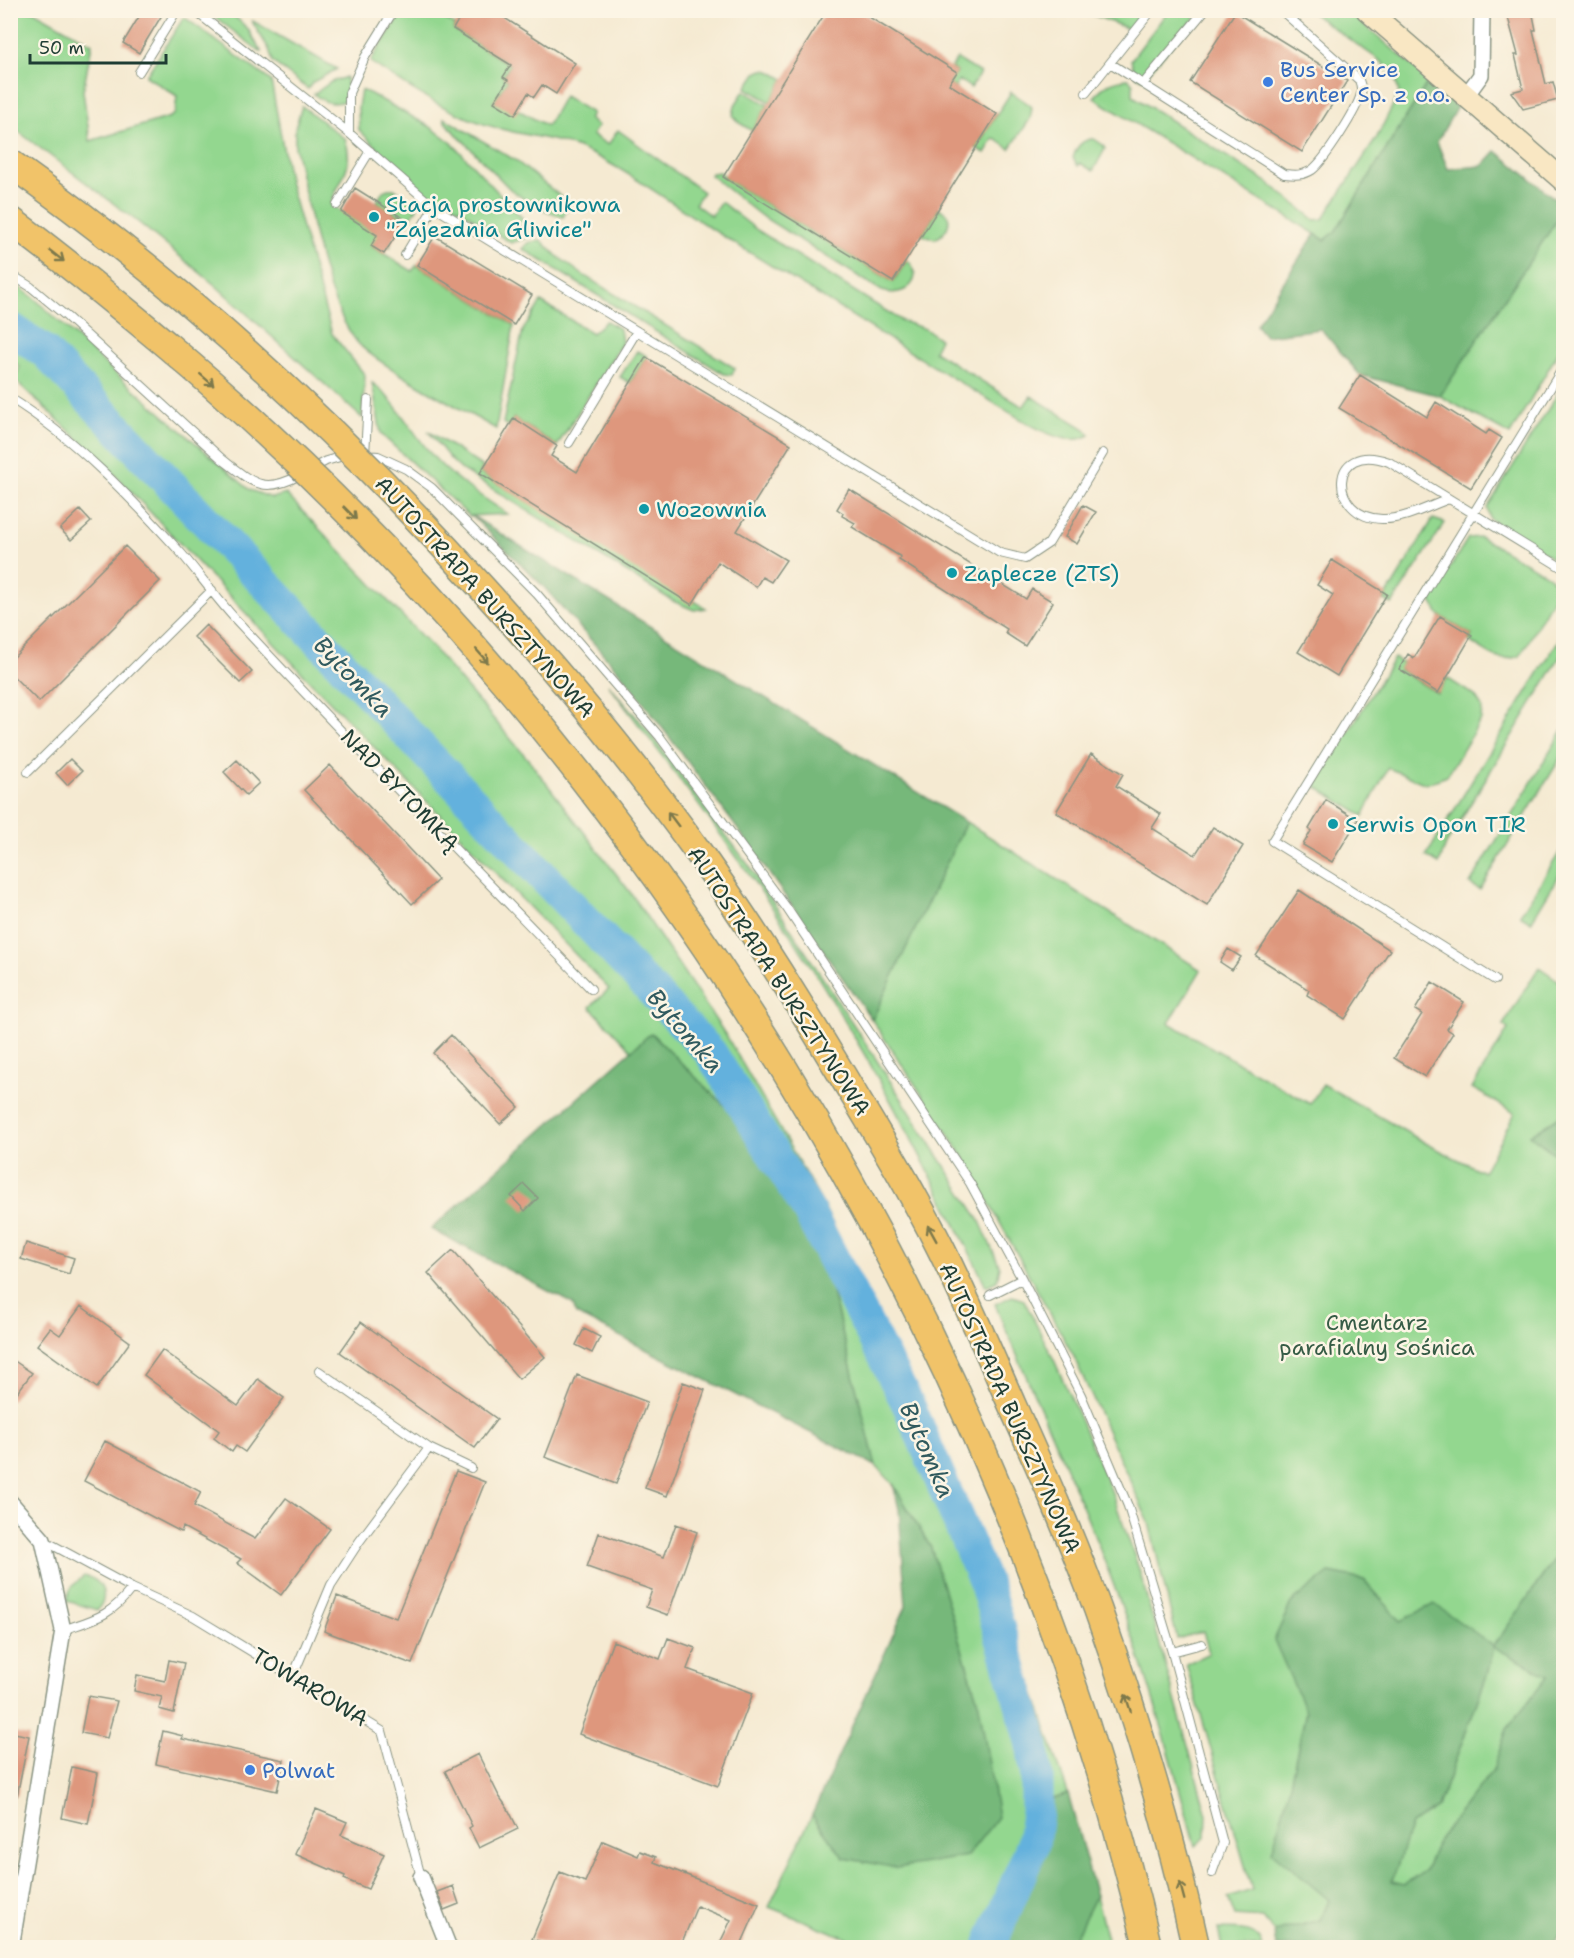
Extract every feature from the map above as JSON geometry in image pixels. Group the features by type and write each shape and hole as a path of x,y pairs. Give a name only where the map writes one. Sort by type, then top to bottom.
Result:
{"highway":[{"name":"AUTOSTRADA BURSZTYNOWA","path":"10,163 59,197 217,326 342,442 429,529 574,693 695,849 754,933 860,1104 938,1244 1039,1464 1097,1608 1160,1808 1196,1947"},
{"name":"AUTOSTRADA BURSZTYNOWA","path":"10,220 107,295 249,417 336,499 401,566 549,734 663,884 720,969 822,1131 903,1281 996,1481 1056,1637 1095,1755 1122,1843 1148,1947"}],"street":[{"path":"1367,10 1563,181"},
{"path":"1465,97 1481,75 1482,10"},
{"name":"TOWAROWA","path":"10,1502 43,1540 63,1630 11,1947"},
{"name":"TOWAROWA","path":"421,1876 449,1947"}],"lane":[{"path":"139,72 177,10"},
{"path":"194,10 349,133 434,207 1000,554 1025,559 1049,543 1103,453"},
{"path":"349,133 349,93 366,57 394,10"},
{"path":"1086,93 1152,10"},
{"path":"1143,84 1205,10"},
{"path":"1110,63 1284,174 1296,176 1310,171 1323,159 1358,104 1362,91 1359,80 1281,10"},
{"path":"337,205 370,151"},
{"path":"405,255 434,207"},
{"path":"10,274 67,317 222,459 245,477 263,486 283,484 326,461 351,453 378,456 406,469 432,488 537,594 660,737 786,907 970,1183 1081,1395 1128,1506 1172,1652 1223,1843 1212,1873"},
{"path":"569,443 637,331"},
{"path":"1496,980 1272,841 1563,366"},
{"name":"NAD BYTOMKĄ","path":"10,398 35,413 76,447 133,502 181,553 237,621 591,989"},
{"path":"364,454 368,400"},
{"path":"1449,499 1400,516 1384,519 1371,518 1348,502 1341,490 1341,478 1348,466 1362,458 1376,458 1389,462 1563,569"},
{"path":"28,772 212,590"},
{"path":"990,1295 1022,1280"},
{"path":"319,1371 429,1448 471,1468"},
{"path":"293,1676 330,1585 429,1448"},
{"name":"TOWAROWA","path":"43,1540 132,1588 193,1616 382,1731 421,1876"},
{"path":"63,1630 106,1615 122,1601 132,1588"},
{"path":"1172,1652 1202,1644"}],"green space":[{"path":"11,10 34,11 92,44 83,91 90,141 170,117 175,113 177,96 146,76 184,17 271,81 290,185 332,334 365,375 362,418 215,285 138,222 11,126"},
{"path":"207,11 229,11 248,29 262,53"},
{"path":"403,11 419,13 432,11 455,25 453,29 510,65 503,77 508,80 494,102 518,110 547,126 564,96 592,113 589,119 598,126 592,135 608,145 618,130 703,192 695,204 711,216 721,202 757,230 902,321 925,329 940,339 934,351 1023,407 1031,396 1085,429 1090,435 1067,439 1051,435 1029,424 592,154 558,141 483,124 418,93 372,63 371,60"},
{"path":"1083,11 1144,11 1129,29"},
{"path":"1168,11 1201,11 1143,79 1135,75 1131,60"},
{"path":"1309,11 1348,11 1429,80 1335,232 1325,240 1094,98 1109,84 1129,79 1133,84 1133,96 1267,182 1315,220 1323,219 1376,139 1399,93 1396,81 1382,62"},
{"path":"251,20 337,69 313,82 308,89 273,62 269,49"},
{"path":"957,59 980,73 971,88 959,80 955,88 949,84 957,72 951,68"},
{"path":"763,70 770,71 784,79 770,102 746,88 756,73"},
{"path":"346,77 345,101 328,102 314,94 331,82"},
{"path":"1429,80 1457,107 1437,142 1448,169 1482,166 1496,151 1564,206 1563,211 1440,396 1360,375 1321,329 1265,336 1256,325 1315,234 1325,240 1335,232"},
{"path":"361,90 429,126 452,143 538,235 511,243 458,208 423,193 359,130 358,107"},
{"path":"744,91 768,105 752,131 733,116 735,105"},
{"path":"1011,92 1030,105 1032,108 1030,119 1010,149 994,138 985,153 976,148"},
{"path":"302,106 345,139 348,149 347,167 331,205 391,243 390,247 376,239 371,246 412,271 417,265 514,325 496,429 421,387 366,351 357,342 345,323 325,275 295,147 295,128"},
{"path":"444,118 515,160 570,204 563,217 534,206 510,189 445,122"},
{"path":"1094,139 1105,149 1093,171 1080,163 1078,166 1073,158 1080,144"},
{"path":"720,172 723,177 893,282 907,260 913,267 914,280 911,285 898,292 882,291 760,215 710,175"},
{"path":"394,189 417,204 417,208 406,225 405,219 377,202 383,191"},
{"path":"939,208 948,215 949,223 946,230 935,239 922,235"},
{"path":"1563,211 1563,344 1510,435 1440,396"},
{"path":"541,240 557,256 583,275 735,368 732,375 724,374 523,249 528,243"},
{"path":"10,281 34,298 114,372 250,490 272,498 286,494 432,647 527,758 630,892 727,1037 824,1206 893,1346 964,1502 1013,1628 1068,1794 1028,1807 1017,1872 983,1947 869,1947 769,1907 812,1815 844,1858 979,1705 931,1548 893,1484 876,1466 825,1264 745,1126 651,1033 632,1051 590,1007 609,989 304,675 104,463 15,380 20,366 11,362"},
{"path":"541,302 592,333 606,321 620,329 622,343 557,446 514,418 508,426 503,423 523,330"},
{"path":"637,351 647,356 630,383 620,377"},
{"path":"372,383 387,396 439,463 467,487 508,514 469,516 381,434"},
{"path":"1563,385 1563,565 1490,519 1487,508"},
{"path":"428,431 483,467 480,473 706,608 694,610 673,601 462,470"},
{"path":"472,516 966,822 872,1020 745,839 629,683 543,586"},
{"path":"1433,519 1445,523 1392,604 1384,600"},
{"path":"1480,537 1549,576 1557,587 1554,597 1520,656 1505,659 1488,653 1469,641 1472,635 1440,616 1430,600 1468,538"},
{"path":"1563,633 1563,652 1446,844 1439,864 1426,856"},
{"path":"1394,658 1403,663 1399,670 1437,693 1447,678 1475,696 1482,707 1481,720 1447,776 1426,784 1388,768 1363,816 1315,786"},
{"path":"608,684 646,728 750,867 874,1056 979,1219 1000,1267 997,1281 986,1286 892,1102 803,954 722,837"},
{"path":"1563,730 1563,754 1480,890 1470,884"},
{"name":"Cmentarz parafialny Sośnica","path":"966,822 1201,970 1169,1023 1310,1104 1323,1084 1429,1145 1483,1172 1515,1113 1472,1088 1508,1029 1503,1025 1539,967 1563,984 1563,1114 1530,1135 1563,1160 1563,1547 1494,1646 1401,1622 1364,1580 1330,1573 1291,1603 1275,1640 1306,1711 1291,1780 1329,1899 1321,1920 1274,1932 1263,1918 1235,1916 1228,1898 1252,1890 1186,1664 1209,1653 1203,1631 1177,1639 1149,1523 1073,1355 963,1156 872,1020"},
{"path":"1563,847 1563,869 1531,922 1520,915"},
{"path":"651,1033 745,1126 825,1264 876,1466 576,1314 573,1304 431,1229"},
{"path":"1563,1114 1563,1160 1530,1135"},
{"path":"1012,1296 1024,1300 1055,1362 1111,1490 1139,1569 1207,1815 1206,1837 1195,1846 1141,1662 1106,1564 995,1304"},
{"path":"893,1484 931,1548 979,1705 998,1817 967,1856 897,1868 844,1858 812,1815 906,1606 899,1509"},
{"path":"1563,1547 1564,1929 1553,1947 1276,1947 1274,1932 1321,1920 1329,1900 1272,1852 1306,1712 1274,1640 1291,1603 1329,1573 1364,1580 1401,1621 1434,1604 1494,1646","holes":["1494,1647 1548,1676 1507,1729 1493,1770 1438,1840 1425,1871 1404,1885 1392,1882 1411,1824 1438,1807 1487,1675"]},
{"path":"84,1576 95,1581 102,1589 103,1599 97,1610 67,1601 70,1590"},
{"path":"1494,1646 1549,1676 1507,1729 1493,1770 1438,1840 1425,1871 1404,1885 1391,1882 1411,1824 1438,1807 1487,1675"},
{"path":"1068,1794 1096,1896 1070,1947 1005,1947 1043,1860 1048,1801"},
{"path":"1096,1896 1109,1947 1070,1947"},
{"path":"1218,1929 1252,1932 1261,1940 1263,1947 1222,1947"}],"building":[{"path":"143,10 165,10 139,53 123,43"},
{"path":"464,10 492,10 575,63 556,94 542,85 534,97 528,93 515,115 494,102 508,80 503,77 511,65 453,29"},
{"path":"827,10 858,10 957,72 949,84 997,114 893,282 723,177"},
{"path":"1506,10 1532,10 1536,30 1533,30 1546,84 1553,82 1558,100 1523,109 1511,92 1523,89 1515,55 1518,55"},
{"name":"Bus Service Center Sp. z o.o.","path":"1235,12 1347,81 1302,152 1190,82"},
{"name":"Stacja prostownikowa \"Zajezdnia Gliwice\"","path":"355,188 406,220 384,254 371,246 377,235 341,212"},
{"path":"435,236 532,295 514,325 417,265"},
{"name":"Wozownia","path":"646,357 791,444 737,531 786,560 771,582 762,577 756,587 718,562 692,605 480,473 514,418 557,446 551,456 577,472"},
{"path":"1360,375 1427,417 1436,402 1486,434 1489,430 1502,438 1471,488 1339,408"},
{"path":"849,489 1026,599 1032,589 1053,602 1025,646 1005,633 1007,629 899,560 901,557 852,527 855,523 842,516 843,513 837,509"},
{"path":"1083,505 1096,512 1077,544 1065,537"},
{"path":"80,510 91,522 71,540 60,529"},
{"path":"125,546 160,581 39,702 10,673 10,661"},
{"path":"1332,560 1387,594 1337,676 1298,652 1333,595 1317,585"},
{"path":"1440,616 1472,635 1438,693 1399,669 1408,654 1414,658"},
{"path":"206,625 252,672 240,683 194,637"},
{"path":"1091,754 1123,774 1116,786 1161,814 1152,828 1195,855 1213,827 1243,846 1207,905 1056,812"},
{"path":"70,759 82,771 67,785 56,773"},
{"path":"237,760 259,783 246,795 224,772"},
{"path":"330,765 438,880 412,904 304,790"},
{"name":"Serwis Opon TIR","path":"1326,800 1358,820 1332,862 1303,845 1311,831 1309,829"},
{"path":"1299,890 1390,950 1345,1019 1307,995 1309,990 1256,956"},
{"path":"1228,949 1241,957 1232,970 1220,962"},
{"path":"1432,982 1464,1002 1447,1029 1453,1033 1425,1077 1394,1058 1422,1014 1415,1010"},
{"path":"451,1035 519,1107 500,1124 433,1053"},
{"path":"524,1184 538,1198 525,1211 511,1196"},
{"path":"26,1243 74,1258 69,1274 21,1259"},
{"path":"453,1250 545,1357 519,1379 428,1273"},
{"path":"81,1306 130,1342 97,1388 37,1345 50,1328 60,1335"},
{"path":"361,1322 497,1419 475,1448 340,1352"},
{"path":"584,1329 600,1337 592,1353 576,1345"},
{"path":"162,1350 238,1406 258,1379 284,1398 245,1452 236,1446 232,1452 214,1438 219,1431 144,1375"},
{"path":"10,1358 32,1373 10,1402"},
{"path":"577,1375 647,1402 616,1484 545,1457"},
{"path":"683,1382 705,1390 667,1496 645,1488"},
{"path":"105,1441 201,1492 194,1506 255,1539 286,1498 330,1529 281,1595 237,1563 241,1559 183,1527 181,1532 84,1481"},
{"path":"456,1471 485,1482 412,1664 324,1631 337,1596 396,1618"},
{"path":"676,1524 697,1532 668,1615 646,1607 652,1590 587,1567 599,1533 664,1557"},
{"path":"668,1638 695,1648 687,1669 753,1693 718,1786 579,1734 613,1641 660,1659"},
{"path":"169,1660 184,1663 174,1713 159,1709 162,1697 134,1691 137,1675 165,1681"},
{"path":"88,1696 117,1701 107,1738 81,1733"},
{"path":"163,1731 183,1736 182,1739 284,1760 277,1791 156,1764"},
{"path":"10,1732 29,1736 17,1796 10,1795"},
{"path":"478,1754 518,1829 479,1848 469,1828 472,1826 445,1771"},
{"path":"72,1767 98,1773 88,1824 62,1818"},
{"path":"316,1809 347,1822 341,1835 384,1854 368,1889 295,1854"},
{"path":"603,1841 638,1856 640,1851 656,1857 654,1862 759,1904 740,1947 718,1947 731,1920 697,1906 680,1947 556,1947 532,1939 560,1872 585,1882"},
{"path":"453,1886 459,1904 444,1910 437,1892"}],"waterway":[{"name":"Bytomka","path":"10,328 44,351 710,1052 808,1210 910,1408 986,1585 1032,1741 1037,1778 1037,1813 1033,1844 989,1948"}],"place":[{"name":"Bus Service Center Sp. z o.o.","path":"1268,82"},
{"name":"Stacja prostownikowa \"Zajezdnia Gliwice\"","path":"374,217"},
{"name":"Wozownia","path":"644,509"},
{"name":"Zaplecze (ZTS)","path":"952,573"},
{"name":"Serwis Opon TIR","path":"1333,824"},
{"name":"Polwat","path":"250,1770"}]}
